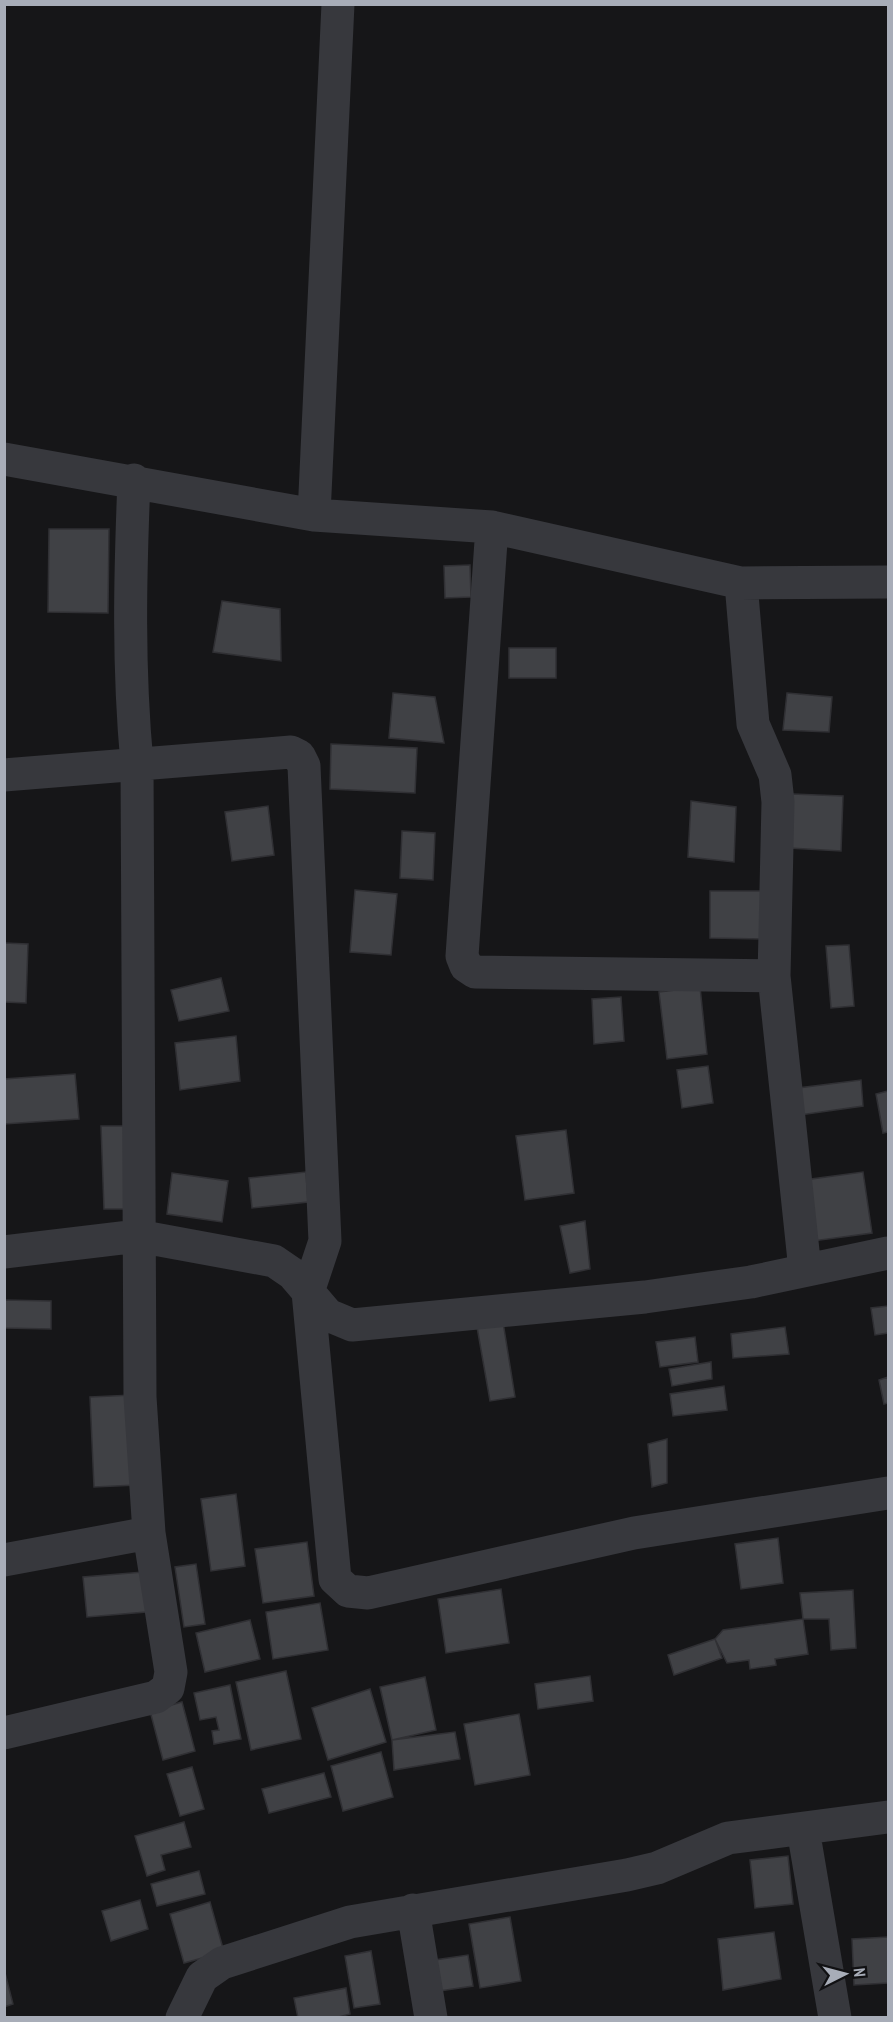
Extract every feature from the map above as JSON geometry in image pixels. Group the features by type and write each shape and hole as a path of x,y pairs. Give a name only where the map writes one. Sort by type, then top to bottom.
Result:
{"street":[{"path":"314,515 338,4"},
{"path":"4,459 134,480 314,515 492,527 741,583 888,582"},
{"path":"4,1734 156,1697 168,1688 171,1672 149,1533 140,1397 137,764 130,690 129,629 134,480"},
{"path":"492,527 462,956 466,966 475,972 774,976"},
{"path":"741,583 753,724 775,775 778,802 774,976 805,1270"},
{"path":"4,775 291,752 299,756 304,766 325,1241 308,1292 335,1579 348,1591 368,1593 634,1533 888,1493"},
{"path":"4,1252 138,1236 274,1261 293,1274 328,1315 352,1324 645,1297 751,1282 888,1253"},
{"path":"274,1261 325,1241"},
{"path":"4,1560 149,1533"},
{"path":"182,2018 202,1977 222,1963 350,1922 627,1875 657,1868 728,1838 888,1817"},
{"path":"803,1829 835,2018"},
{"path":"413,1910 432,2018"}],"building":[{"path":"49,529 109,529 108,613 48,612"},
{"path":"470,565 471,597 445,598 444,566"},
{"path":"222,601 280,609 281,661 213,652"},
{"path":"509,648 556,648 556,678 509,678"},
{"path":"393,693 435,697 444,743 389,738"},
{"path":"787,693 832,697 829,732 783,730"},
{"path":"331,744 417,748 415,793 330,789"},
{"path":"792,794 843,796 841,851 789,848"},
{"path":"691,801 736,807 734,862 688,857"},
{"path":"268,806 274,855 232,861 225,812"},
{"path":"402,831 435,833 433,880 400,878"},
{"path":"355,890 397,894 391,955 350,952"},
{"path":"710,891 764,891 763,939 710,938"},
{"path":"4,943 28,944 26,1003 4,1002"},
{"path":"849,945 854,1006 831,1008 826,946"},
{"path":"221,978 229,1011 179,1021 171,990"},
{"path":"700,987 707,1054 667,1059 659,992"},
{"path":"621,997 624,1041 594,1044 592,999"},
{"path":"236,1036 240,1081 180,1090 175,1043"},
{"path":"708,1066 713,1103 682,1108 677,1070"},
{"path":"75,1074 79,1119 4,1124 4,1079"},
{"path":"861,1080 863,1106 793,1116 790,1089"},
{"path":"888,1091 888,1132 883,1133 876,1094"},
{"path":"101,1126 125,1126 127,1209 104,1209"},
{"path":"566,1130 574,1193 525,1200 516,1136"},
{"path":"306,1172 308,1202 252,1208 249,1178"},
{"path":"863,1172 872,1233 813,1241 804,1180"},
{"path":"172,1173 228,1181 222,1222 167,1214"},
{"path":"585,1221 590,1269 570,1273 560,1226"},
{"path":"4,1300 51,1301 51,1329 4,1328"},
{"path":"888,1306 888,1333 875,1335 871,1308"},
{"path":"503,1322 515,1397 490,1401 477,1327"},
{"path":"785,1327 789,1354 733,1358 731,1334"},
{"path":"695,1337 698,1362 660,1367 656,1342"},
{"path":"711,1362 712,1379 672,1386 669,1369"},
{"path":"888,1377 888,1403 884,1404 879,1380"},
{"path":"724,1386 727,1410 673,1416 670,1394"},
{"path":"133,1395 137,1485 94,1487 90,1397"},
{"path":"667,1439 667,1483 652,1487 648,1444"},
{"path":"236,1494 245,1566 211,1571 201,1499"},
{"path":"778,1538 783,1583 741,1589 735,1544"},
{"path":"307,1542 314,1596 263,1603 255,1549"},
{"path":"196,1564 205,1624 184,1627 175,1567"},
{"path":"143,1572 146,1612 87,1617 83,1577"},
{"path":"501,1589 509,1643 446,1653 438,1599"},
{"path":"853,1590 856,1648 831,1650 829,1619 803,1619 800,1593"},
{"path":"320,1603 328,1650 273,1659 266,1612"},
{"path":"803,1619 808,1654 775,1659 776,1665 750,1669 749,1660 727,1663 715,1639 723,1630"},
{"path":"250,1620 260,1659 205,1672 196,1633"},
{"path":"715,1639 722,1658 674,1675 668,1655"},
{"path":"286,1671 301,1739 251,1750 236,1682"},
{"path":"590,1676 593,1701 538,1709 535,1684"},
{"path":"425,1677 436,1730 392,1740 380,1687"},
{"path":"230,1685 241,1739 214,1744 212,1731 219,1730 216,1717 200,1720 194,1693"},
{"path":"370,1689 386,1742 328,1760 312,1708"},
{"path":"182,1702 195,1751 163,1760 150,1711"},
{"path":"519,1714 530,1775 475,1785 464,1724"},
{"path":"455,1732 460,1759 394,1770 392,1740"},
{"path":"381,1752 393,1797 343,1811 331,1766"},
{"path":"192,1767 204,1809 180,1816 167,1774"},
{"path":"324,1773 331,1797 269,1813 262,1789"},
{"path":"184,1822 191,1847 161,1855 165,1870 147,1876 135,1836"},
{"path":"788,1856 793,1904 755,1908 750,1860"},
{"path":"199,1871 205,1894 157,1906 151,1884"},
{"path":"140,1900 148,1929 111,1941 102,1911"},
{"path":"210,1902 224,1952 184,1963 170,1914"},
{"path":"510,1917 521,1981 480,1988 469,1924"},
{"path":"774,1932 781,1979 723,1990 718,1939"},
{"path":"888,1937 888,1983 854,1985 852,1939"},
{"path":"371,1951 380,2004 354,2008 345,1956"},
{"path":"468,1955 473,1986 433,1992 428,1961"},
{"path":"4,1969 13,2004 4,2007"},
{"path":"346,1988 350,2014 335,2018 298,2018 294,1998"}]}
